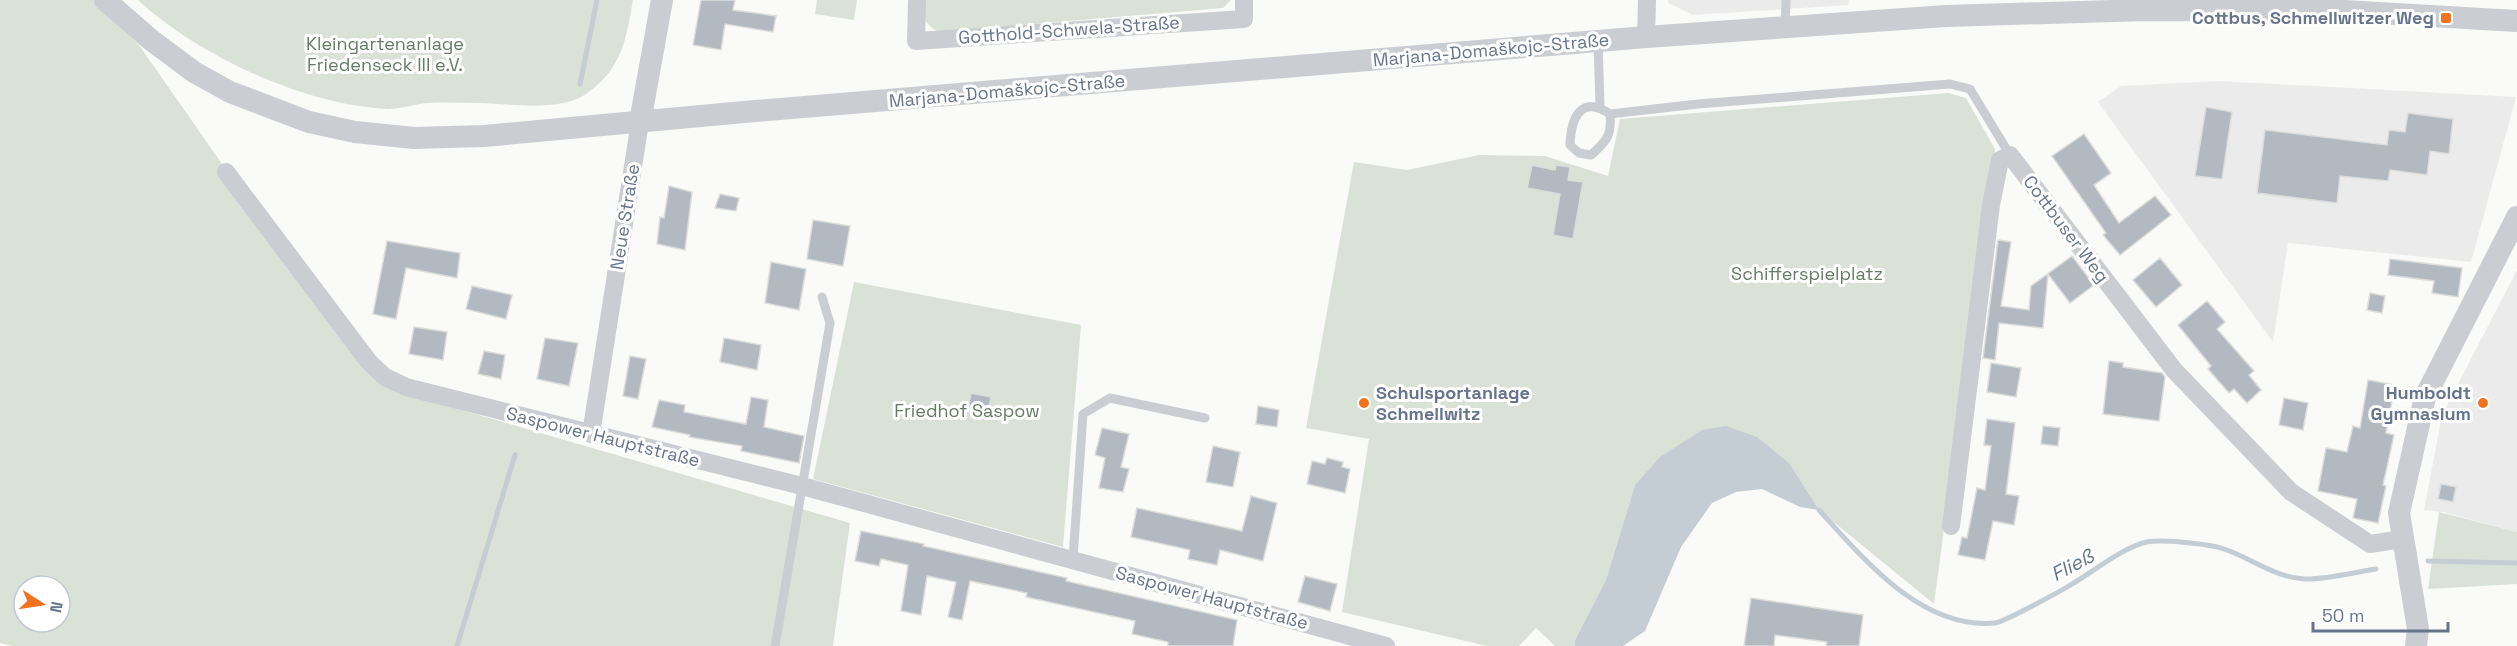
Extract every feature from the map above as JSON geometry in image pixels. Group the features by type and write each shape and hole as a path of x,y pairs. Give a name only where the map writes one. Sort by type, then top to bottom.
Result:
{"street":[{"name":"Marjana-Domaškojc-Straße","path":"105,0 134,28 194,72 230,92 309,122 355,132 414,138 484,136 1646,37 1946,16 2146,10 2344,11 2517,21"},
{"name":"Neue Straße","path":"591,434 640,122 662,0"},
{"name":"Gotthold-Schwela-Straße","path":"918,0 916,40 1244,19 1244,0"},
{"path":"1646,37 1647,0"},
{"name":"Cottbuser Weg","path":"1951,526 1991,205 2000,160 2010,155 2174,370 2291,492 2370,543 2402,539"},
{"name":"Saspower Hauptstraße","path":"226,172 369,362 385,377 406,387 802,486 1386,646"},
{"path":"2416,646 2418,629 2398,513 2424,397 2517,217"}],"lane":[{"path":"1785,28 1786,0"},
{"path":"1598,41 1600,106"},
{"path":"1610,114 1698,104 1950,84 1970,89 2010,155"},
{"path":"1600,106 1610,114 1612,130 1601,146 1591,154 1579,153 1570,145 1570,128 1575,114 1587,107 1600,106"},
{"path":"775,646 830,324 822,297"},
{"path":"1073,560 1083,414 1110,398 1205,418"}],"shaded area":[{"path":"1668,0 1849,0 1848,5 1693,15 1668,3"},
{"path":"2219,81 2516,97 2471,262 2288,243 2273,342 2098,102 2121,86"},
{"name":"Humboldt Gymnasium","path":"2517,270 2517,532 2443,512 2424,510 2442,415"},
{"path":"1726,426 1757,437 1790,464 1819,510 1800,507 1762,489 1736,492 1712,503 1681,547 1645,631 1623,646 1575,646 1575,640 1606,580 1635,485 1660,457 1702,430"}],"green space":[{"path":"0,0 95,0 139,45 363,366 403,393 850,523 833,646 12,646 0,643"},
{"name":"Kleingartenanlage Friedenseck III e.V.","path":"138,0 633,0 625,41 615,64 598,84 575,100 549,105 434,103 388,109 356,106 323,98 288,88 254,74 190,40"},
{"path":"817,0 857,0 854,20 815,14"},
{"path":"923,0 1231,0 1223,8 940,32 925,20"},
{"name":"Schifferspielplatz","path":"1948,93 1966,98 1995,149 1934,604 1819,510 1790,464 1635,485 1606,580 1575,640 1575,646 1555,646 1536,628 1519,646 1487,646 1342,612 1369,439 1306,428 1354,162 1407,170 1479,155 1545,156 1608,176 1620,119"},
{"name":"Friedhof Saspow","path":"854,282 1081,325 1063,547 813,479"},
{"path":"2439,512 2517,532 2517,584 2428,589"}],"building":[{"path":"701,0 735,0 733,10 776,16 773,32 725,24 721,50 693,45"},
{"path":"2206,107 2232,112 2222,179 2195,176"},
{"path":"2408,113 2453,119 2449,154 2430,151 2427,175 2390,170 2388,181 2340,176 2337,203 2257,193 2265,130 2387,145 2389,130 2405,132"},
{"path":"2084,134 2111,173 2094,185 2119,223 2155,196 2171,215 2120,255 2103,235 2106,233 2052,156"},
{"path":"1532,165 1555,170 1556,165 1570,167 1568,180 1583,182 1573,239 1553,235 1560,194 1527,188"},
{"path":"669,186 692,192 685,250 657,244 660,217 664,218"},
{"path":"720,194 739,198 736,211 715,208"},
{"path":"813,220 850,226 843,266 807,259"},
{"path":"1998,240 2011,242 2001,306 2029,310 2031,286 2072,256 2094,285 2070,303 2048,274 2043,328 1999,323 1995,360 1983,358"},
{"path":"387,241 460,253 457,278 406,268 396,319 373,314"},
{"path":"2160,258 2182,285 2156,307 2133,280"},
{"path":"2390,259 2462,268 2458,297 2432,293 2434,281 2388,275"},
{"path":"771,262 806,269 799,310 765,303"},
{"path":"472,286 512,295 506,319 466,309"},
{"path":"2370,293 2385,296 2382,313 2367,310"},
{"path":"2207,301 2225,322 2217,329 2254,371 2249,375 2261,390 2247,403 2234,389 2229,393 2208,369 2211,366 2178,325"},
{"path":"414,327 447,332 443,360 409,354"},
{"path":"545,338 578,343 569,386 537,379"},
{"path":"724,338 761,345 757,370 720,362"},
{"path":"484,351 505,355 501,379 478,374"},
{"path":"630,356 646,359 638,399 623,396"},
{"path":"2109,361 2123,363 2123,367 2162,373 2165,377 2159,421 2103,414"},
{"path":"1991,363 2021,368 2016,397 1987,392"},
{"path":"2368,380 2395,385 2386,433 2394,435 2383,485 2386,486 2378,523 2353,518 2357,499 2318,491 2326,448 2347,452 2353,426 2360,428"},
{"path":"971,393 991,397 988,413 968,409"},
{"path":"751,397 768,400 764,427 804,436 799,463 741,451 742,446 689,437 690,435 652,427 659,400 685,405 684,412 746,424"},
{"path":"2284,398 2308,403 2303,430 2279,425"},
{"path":"1258,406 1279,410 1277,427 1256,424"},
{"path":"1987,419 2015,423 2006,494 2019,496 2014,525 1993,521 1985,560 1958,555 1962,537 1967,538 1977,488 1985,490 1991,446 1984,445"},
{"path":"2043,426 2060,428 2058,446 2041,444"},
{"path":"1102,428 1129,434 1121,467 1129,469 1123,492 1099,488 1105,458 1095,455"},
{"path":"1213,446 1240,452 1233,487 1206,482"},
{"path":"1327,458 1343,462 1342,467 1350,469 1345,493 1307,484 1312,461 1325,464"},
{"path":"2441,484 2456,487 2453,502 2438,499"},
{"path":"1251,496 1277,503 1263,561 1220,550 1217,565 1188,559 1190,550 1131,537 1137,508 1242,531"},
{"path":"861,531 924,544 923,546 1067,578 1066,581 1237,620 1233,646 1168,646 1168,642 1132,634 1135,621 1026,597 1027,593 970,581 962,620 948,617 956,582 927,576 921,615 901,611 908,565 881,559 879,566 855,561"},
{"path":"1305,576 1337,584 1330,611 1298,602"},
{"path":"1751,598 1863,615 1859,646 1826,646 1827,642 1775,635 1774,646 1744,646"}],"waterway":[{"path":"580,84 597,0"},
{"path":"457,646 515,455"},
{"name":"Fließ","path":"1819,510 1896,588 1943,615 1968,622 1995,623 2009,617 2066,588 2118,554 2154,541 2217,547 2293,578 2312,579 2376,569"},
{"name":"Fließ","path":"2428,561 2517,563"}],"place":[{"name":"Cottbus, Schmellwitzer Weg","path":"2446,18"},
{"name":"Schulsportanlage Schmellwitz","path":"1364,403"},
{"name":"Humboldt Gymnasium","path":"2483,403"}]}
